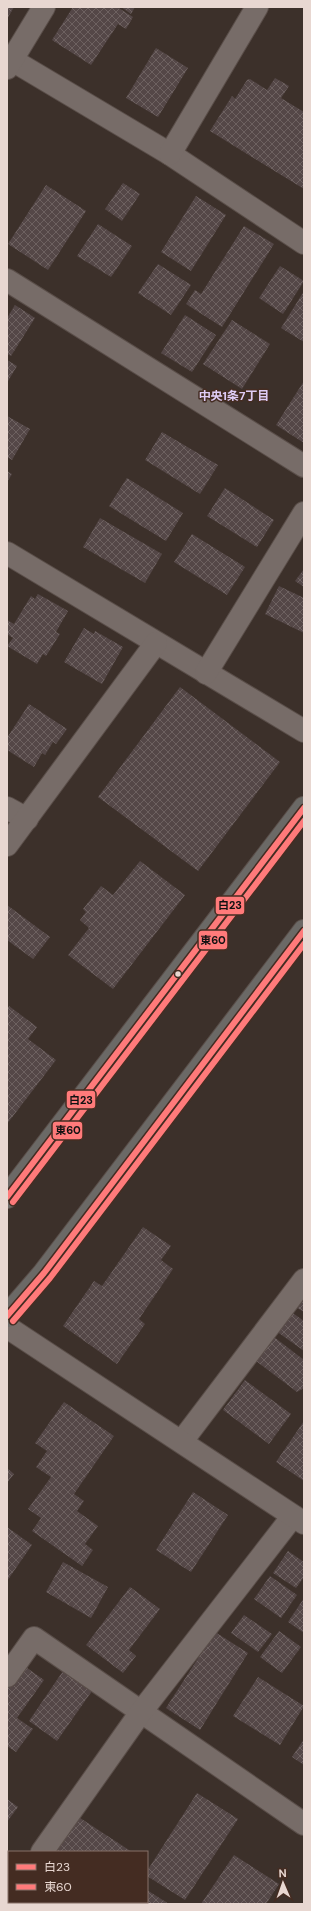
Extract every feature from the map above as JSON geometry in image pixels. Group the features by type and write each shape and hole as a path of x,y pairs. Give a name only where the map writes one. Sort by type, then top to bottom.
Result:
{"main road":[{"path":"7,1197 304,808"},
{"path":"7,1316 48,1266 304,931"}],"street":[{"path":"44,7 9,62 170,154 304,243"},
{"path":"170,154 257,7"},
{"path":"7,280 304,466"},
{"path":"206,673 304,513"},
{"path":"7,553 304,731"},
{"path":"7,845 156,643"},
{"path":"7,808 27,819"},
{"path":"182,1441 304,1280"},
{"path":"7,1327 182,1441 299,1520 141,1712 43,1851"},
{"path":"7,1676 34,1638 304,1824"}],"building":[{"path":"7,7 14,7 7,19"},
{"path":"73,7 117,7 133,17 126,29 118,24 91,65 52,40"},
{"path":"121,7 135,7 131,14"},
{"path":"156,48 188,68 158,117 126,98"},
{"path":"275,78 289,86 281,98 304,112 304,189 210,131 232,96 235,99 247,80 250,79 267,90"},
{"path":"123,183 140,194 122,221 105,209"},
{"path":"46,185 86,211 48,270 8,244"},
{"path":"196,196 226,215 191,271 161,252"},
{"path":"98,224 132,246 111,277 77,256"},
{"path":"244,226 274,244 222,327 186,304 195,290 201,294"},
{"path":"158,264 191,285 171,315 138,293"},
{"path":"280,266 304,281 283,314 259,298"},
{"path":"304,291 304,342 281,328"},
{"path":"15,305 35,318 11,356 7,354 7,318"},
{"path":"185,315 216,335 192,372 161,353"},
{"path":"232,320 270,344 242,389 203,364"},
{"path":"7,360 17,366 7,383"},
{"path":"304,381 304,443 276,425"},
{"path":"7,416 30,429 12,460 7,457"},
{"path":"162,432 218,465 200,494 145,460"},
{"path":"7,471 12,474 7,482"},
{"path":"127,478 183,513 166,541 109,506"},
{"path":"225,488 274,520 257,547 207,516"},
{"path":"100,518 162,554 145,583 83,547"},
{"path":"192,534 245,567 227,595 174,562"},
{"path":"304,569 304,587 295,581"},
{"path":"279,586 304,598 304,633 265,614"},
{"path":"38,594 68,611 56,632 60,634 46,656 43,654 37,664 7,646 13,638 7,634 7,620 14,624 31,596 35,599"},
{"path":"84,628 94,634 95,631 123,647 102,684 64,662"},
{"path":"180,687 280,762 198,871 98,797"},
{"path":"29,704 67,729 56,744 53,742 45,755 42,753 34,767 7,750 7,738"},
{"path":"140,861 185,895 113,989 68,955 89,928 80,920 86,912 83,909 101,886 113,895"},
{"path":"7,905 50,937 33,959 7,940"},
{"path":"9,1006 37,1027 28,1039 56,1060 7,1124 7,1010"},
{"path":"143,1227 171,1246 161,1260 173,1269 139,1319 145,1324 117,1364 63,1326 94,1281 102,1286"},
{"path":"304,1298 304,1312 297,1308"},
{"path":"290,1311 304,1321 304,1351 276,1331"},
{"path":"274,1337 304,1360 304,1388 297,1392 256,1361"},
{"path":"245,1380 291,1414 269,1444 223,1410"},
{"path":"64,1402 114,1436 74,1494 84,1501 77,1511 98,1526 85,1544 93,1550 82,1566 32,1531 41,1518 28,1509 51,1477 36,1467 47,1451 35,1443"},
{"path":"304,1421 304,1481 276,1462"},
{"path":"7,1468 14,1474 7,1483"},
{"path":"193,1492 228,1515 191,1572 156,1550"},
{"path":"7,1527 32,1545 7,1581"},
{"path":"288,1551 304,1562 304,1577 296,1588 273,1573"},
{"path":"63,1562 108,1587 91,1618 46,1592"},
{"path":"270,1576 297,1595 281,1618 254,1599"},
{"path":"130,1587 160,1609 129,1650 136,1656 123,1673 86,1645"},
{"path":"304,1598 304,1633 288,1622"},
{"path":"244,1615 272,1634 258,1652 231,1633"},
{"path":"279,1631 301,1647 282,1673 260,1657"},
{"path":"215,1632 248,1653 200,1730 166,1708"},
{"path":"20,1663 44,1680 17,1718 33,1729 16,1752 7,1746 7,1681"},
{"path":"63,1671 92,1691 57,1741 29,1721"},
{"path":"258,1677 304,1706 280,1745 233,1716"},
{"path":"304,1739 304,1765 292,1757"},
{"path":"197,1793 238,1819 185,1900 148,1877 148,1869"},
{"path":"7,1799 18,1807 7,1822"},
{"path":"74,1814 130,1851 50,1851"},
{"path":"234,1855 279,1884 266,1904 201,1904"},
{"path":"148,1891 169,1904 129,1904 148,1903"},
{"path":"32,1903 122,1903 122,1904"}],"transit line":[{"name":"白23","path":"7,1197 304,808"},
{"name":"東60","path":"13,1202 304,821"},
{"name":"白23","path":"7,1316 44,1273 304,931"},
{"name":"東60","path":"13,1321 50,1278 304,944"}],"district":[{"name":"中央1条7丁目","path":"234,396"}]}
